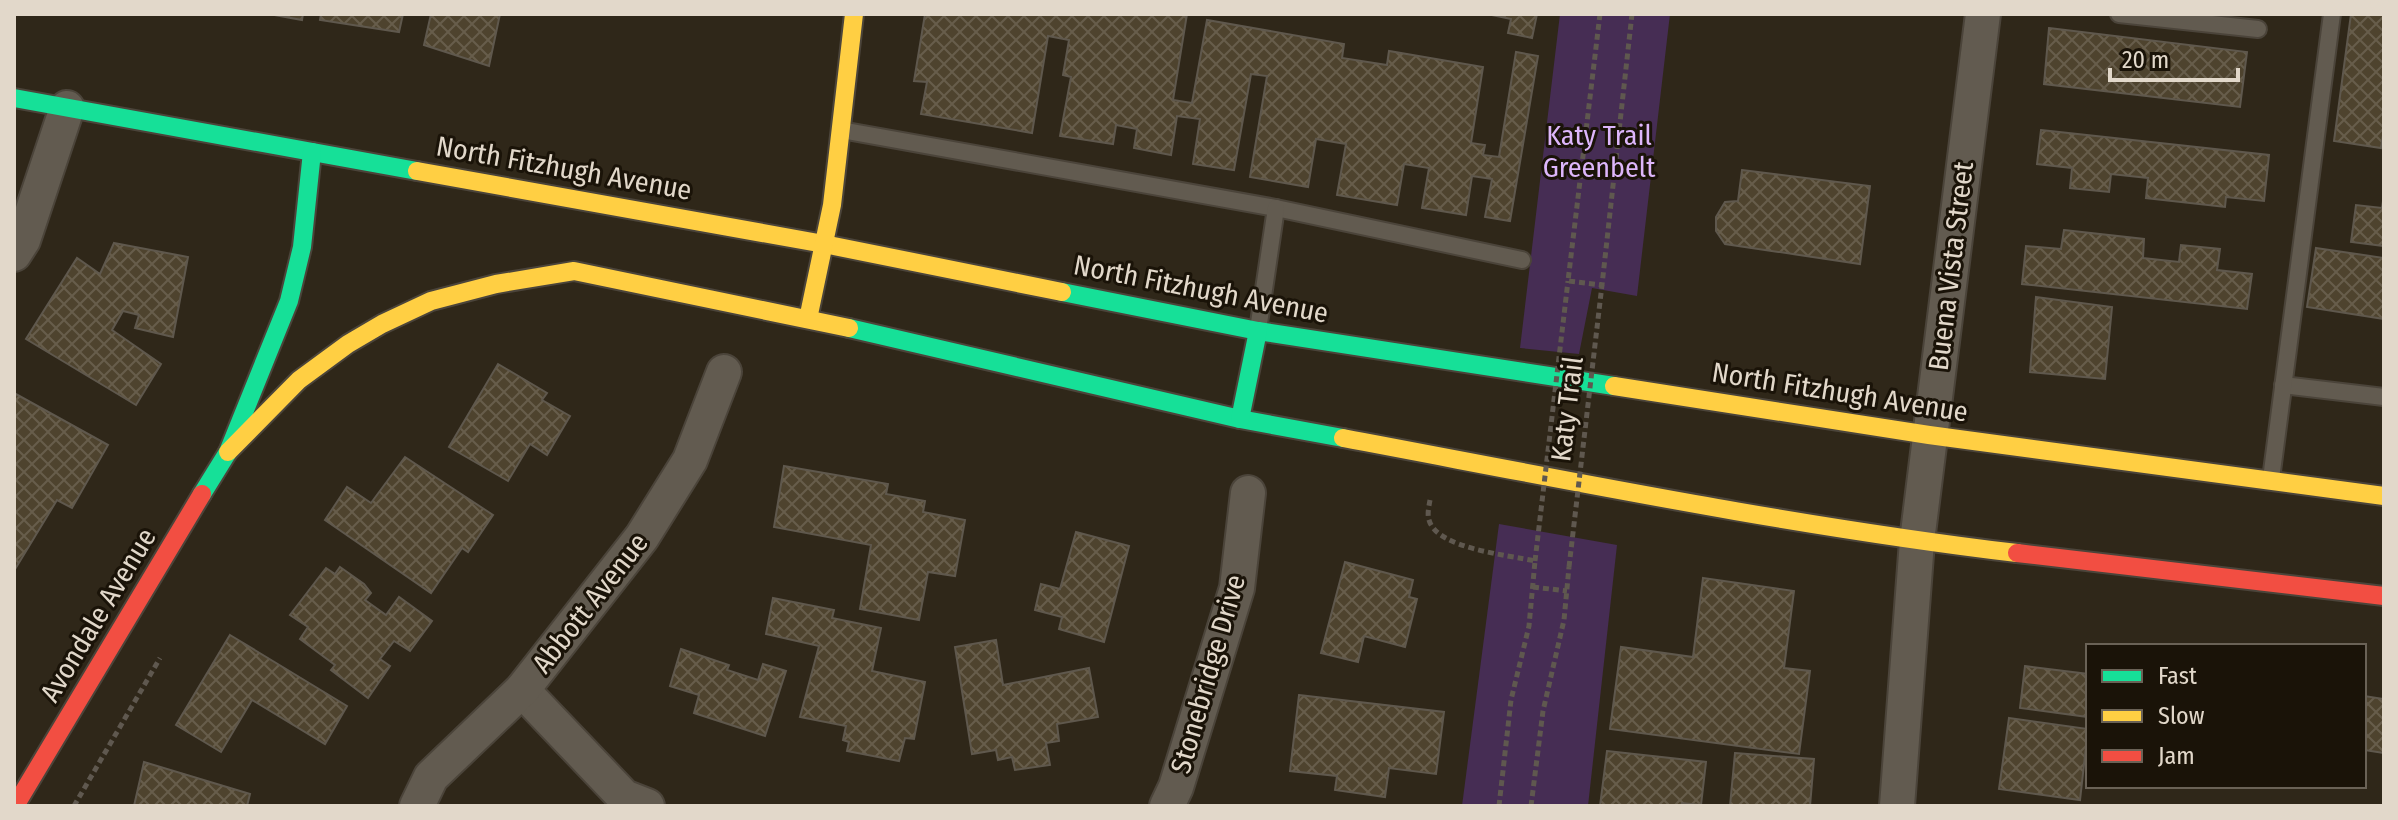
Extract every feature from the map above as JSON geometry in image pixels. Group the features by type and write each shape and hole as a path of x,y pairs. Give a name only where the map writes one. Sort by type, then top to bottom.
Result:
{"main road":[{"path":"854,14 832,205 808,319 1240,419 1684,502 1917,541 2384,596"},
{"name":"North Fitzhugh Avenue","path":"14,98 824,244 1258,331 1929,435 2384,496"},
{"name":"Avondale Avenue","path":"15,806 228,452 289,301 302,247 312,152"},
{"name":"Avondale Avenue","path":"228,452 299,380 348,344 382,324 444,298 496,284 574,271 808,319"},
{"path":"1240,419 1258,331"}],"street":[{"name":"Buena Vista Street","path":"1897,806 1917,541 1983,14"},
{"path":"14,254 23,240 67,108"},
{"name":"Abbott Avenue","path":"417,806 431,777 522,690 642,537 690,460 724,372"},
{"name":"Stonebridge Drive","path":"1167,806 1176,787 1237,588 1248,493"},
{"path":"522,690 624,797 647,806"}],"lane":[{"path":"2119,14 2258,29"},
{"path":"2271,480 2332,14"},
{"path":"841,130 1276,208 1522,260"},
{"path":"1258,331 1276,208"},
{"path":"2283,385 2384,397"}],"path":[{"path":"1499,806 1511,700 1529,626 1600,14"},
{"name":"Katy Trail","path":"1531,806 1543,711 1567,591 1632,14"},
{"path":"1568,281 1602,285"},
{"path":"1430,500 1429,521 1436,532 1446,539 1478,550 1535,561"},
{"path":"1533,587 1567,591"},
{"path":"74,806 160,657"}],"green space":[{"name":"Katy Trail Greenbelt","path":"1560,14 1670,14 1637,296 1592,288 1579,354 1520,348"},
{"path":"1499,524 1617,545 1588,806 1462,806"}],"building":[{"path":"269,14 303,14 302,20"},
{"path":"321,14 403,14 399,32 320,20"},
{"path":"431,14 500,14 489,66 424,45"},
{"path":"925,14 1187,14 1173,100 1192,103 1207,20 1344,44 1342,58 1387,65 1389,51 1483,67 1471,143 1485,145 1483,155 1499,157 1516,52 1538,56 1510,221 1485,217 1492,179 1472,176 1466,215 1422,208 1429,168 1404,164 1397,205 1337,195 1346,144 1316,139 1308,187 1250,177 1267,76 1251,74 1234,170 1193,164 1200,119 1177,116 1171,155 1134,148 1137,129 1116,125 1113,144 1060,136 1071,77 1063,75 1069,40 1048,36 1032,133 921,114 927,82 914,81"},
{"path":"1487,14 1537,14 1532,38 1508,33 1511,19"},
{"path":"2351,14 2384,14 2384,129 2381,148 2334,141"},
{"path":"2049,28 2247,52 2240,107 2044,84"},
{"path":"2041,130 2269,155 2264,201 2226,197 2225,207 2146,198 2148,178 2111,174 2109,192 2070,188 2072,168 2037,164"},
{"path":"1742,170 1870,186 1860,264 1725,244 1716,231 1716,217 1725,202 1738,201"},
{"path":"2383,201 2384,246 2351,242 2356,205 2382,208"},
{"path":"2064,230 2144,239 2143,258 2179,262 2181,245 2220,249 2217,270 2252,274 2247,309 2022,284 2026,246 2061,249"},
{"path":"114,243 188,257 173,337 135,328 139,315 123,311 112,330 161,364 136,405 26,339 77,258 100,274"},
{"path":"2316,248 2384,258 2384,319 2307,307"},
{"path":"2036,297 2112,307 2105,379 2030,372"},
{"path":"498,364 547,393 542,400 570,416 547,455 530,444 508,481 449,447"},
{"path":"14,393 108,445 72,508 57,500 14,571"},
{"path":"405,457 493,515 468,552 462,548 431,593 325,520 347,487 371,503"},
{"path":"784,466 888,484 886,494 925,501 923,512 965,520 955,576 928,572 919,620 860,609 871,545 774,527"},
{"path":"1076,532 1129,546 1104,642 1059,629 1062,617 1035,610 1041,584 1060,589"},
{"path":"1345,562 1413,580 1409,597 1417,599 1405,647 1364,636 1358,662 1321,653"},
{"path":"340,567 364,584 371,593 365,600 386,615 399,597 432,621 410,651 394,641 380,659 390,666 368,698 331,670 335,665 300,639 308,627 290,615 326,568 335,574"},
{"path":"1703,578 1794,591 1784,668 1810,671 1799,754 1610,729 1621,647 1693,657"},
{"path":"773,598 834,610 832,618 881,628 872,671 925,682 914,739 905,738 899,761 847,751 849,742 843,740 846,726 800,717 819,646 766,634"},
{"path":"230,635 347,706 325,744 252,700 221,752 176,725"},
{"path":"996,640 1003,685 1089,668 1098,717 1057,724 1059,741 1046,743 1050,765 1015,770 1012,757 998,760 996,750 972,754 955,647"},
{"path":"681,649 729,665 727,670 758,680 763,664 786,671 765,736 694,713 699,695 670,686"},
{"path":"2025,666 2086,674 2086,717 2020,708"},
{"path":"1299,695 1444,712 1436,774 1389,768 1385,797 1335,790 1337,776 1290,771"},
{"path":"2366,696 2384,699 2384,753 2366,750"},
{"path":"2009,718 2086,729 2080,800 1999,789"},
{"path":"1607,751 1706,762 1701,805 1600,806"},
{"path":"1735,753 1814,759 1810,806 1730,806"},
{"path":"144,762 250,794 247,806 134,806"}],"traffic: fast":[{"path":"14,98 417,171"},
{"path":"202,494 228,452 289,301 302,247 312,152"},
{"path":"1062,292 1258,331 1614,386"},
{"path":"849,328 1240,419 1343,438"},
{"path":"1240,419 1258,331"}],"traffic: slow":[{"path":"808,319 832,205 854,14"},
{"path":"417,171 824,244 1062,292"},
{"path":"228,452 299,380 348,344 431,301 496,284 574,271 849,328"},
{"path":"1614,386 1929,435 2384,496"},
{"path":"1343,438 1763,516 2017,553"}],"traffic: jam":[{"path":"15,806 202,494"},
{"path":"2017,553 2384,596"}]}
